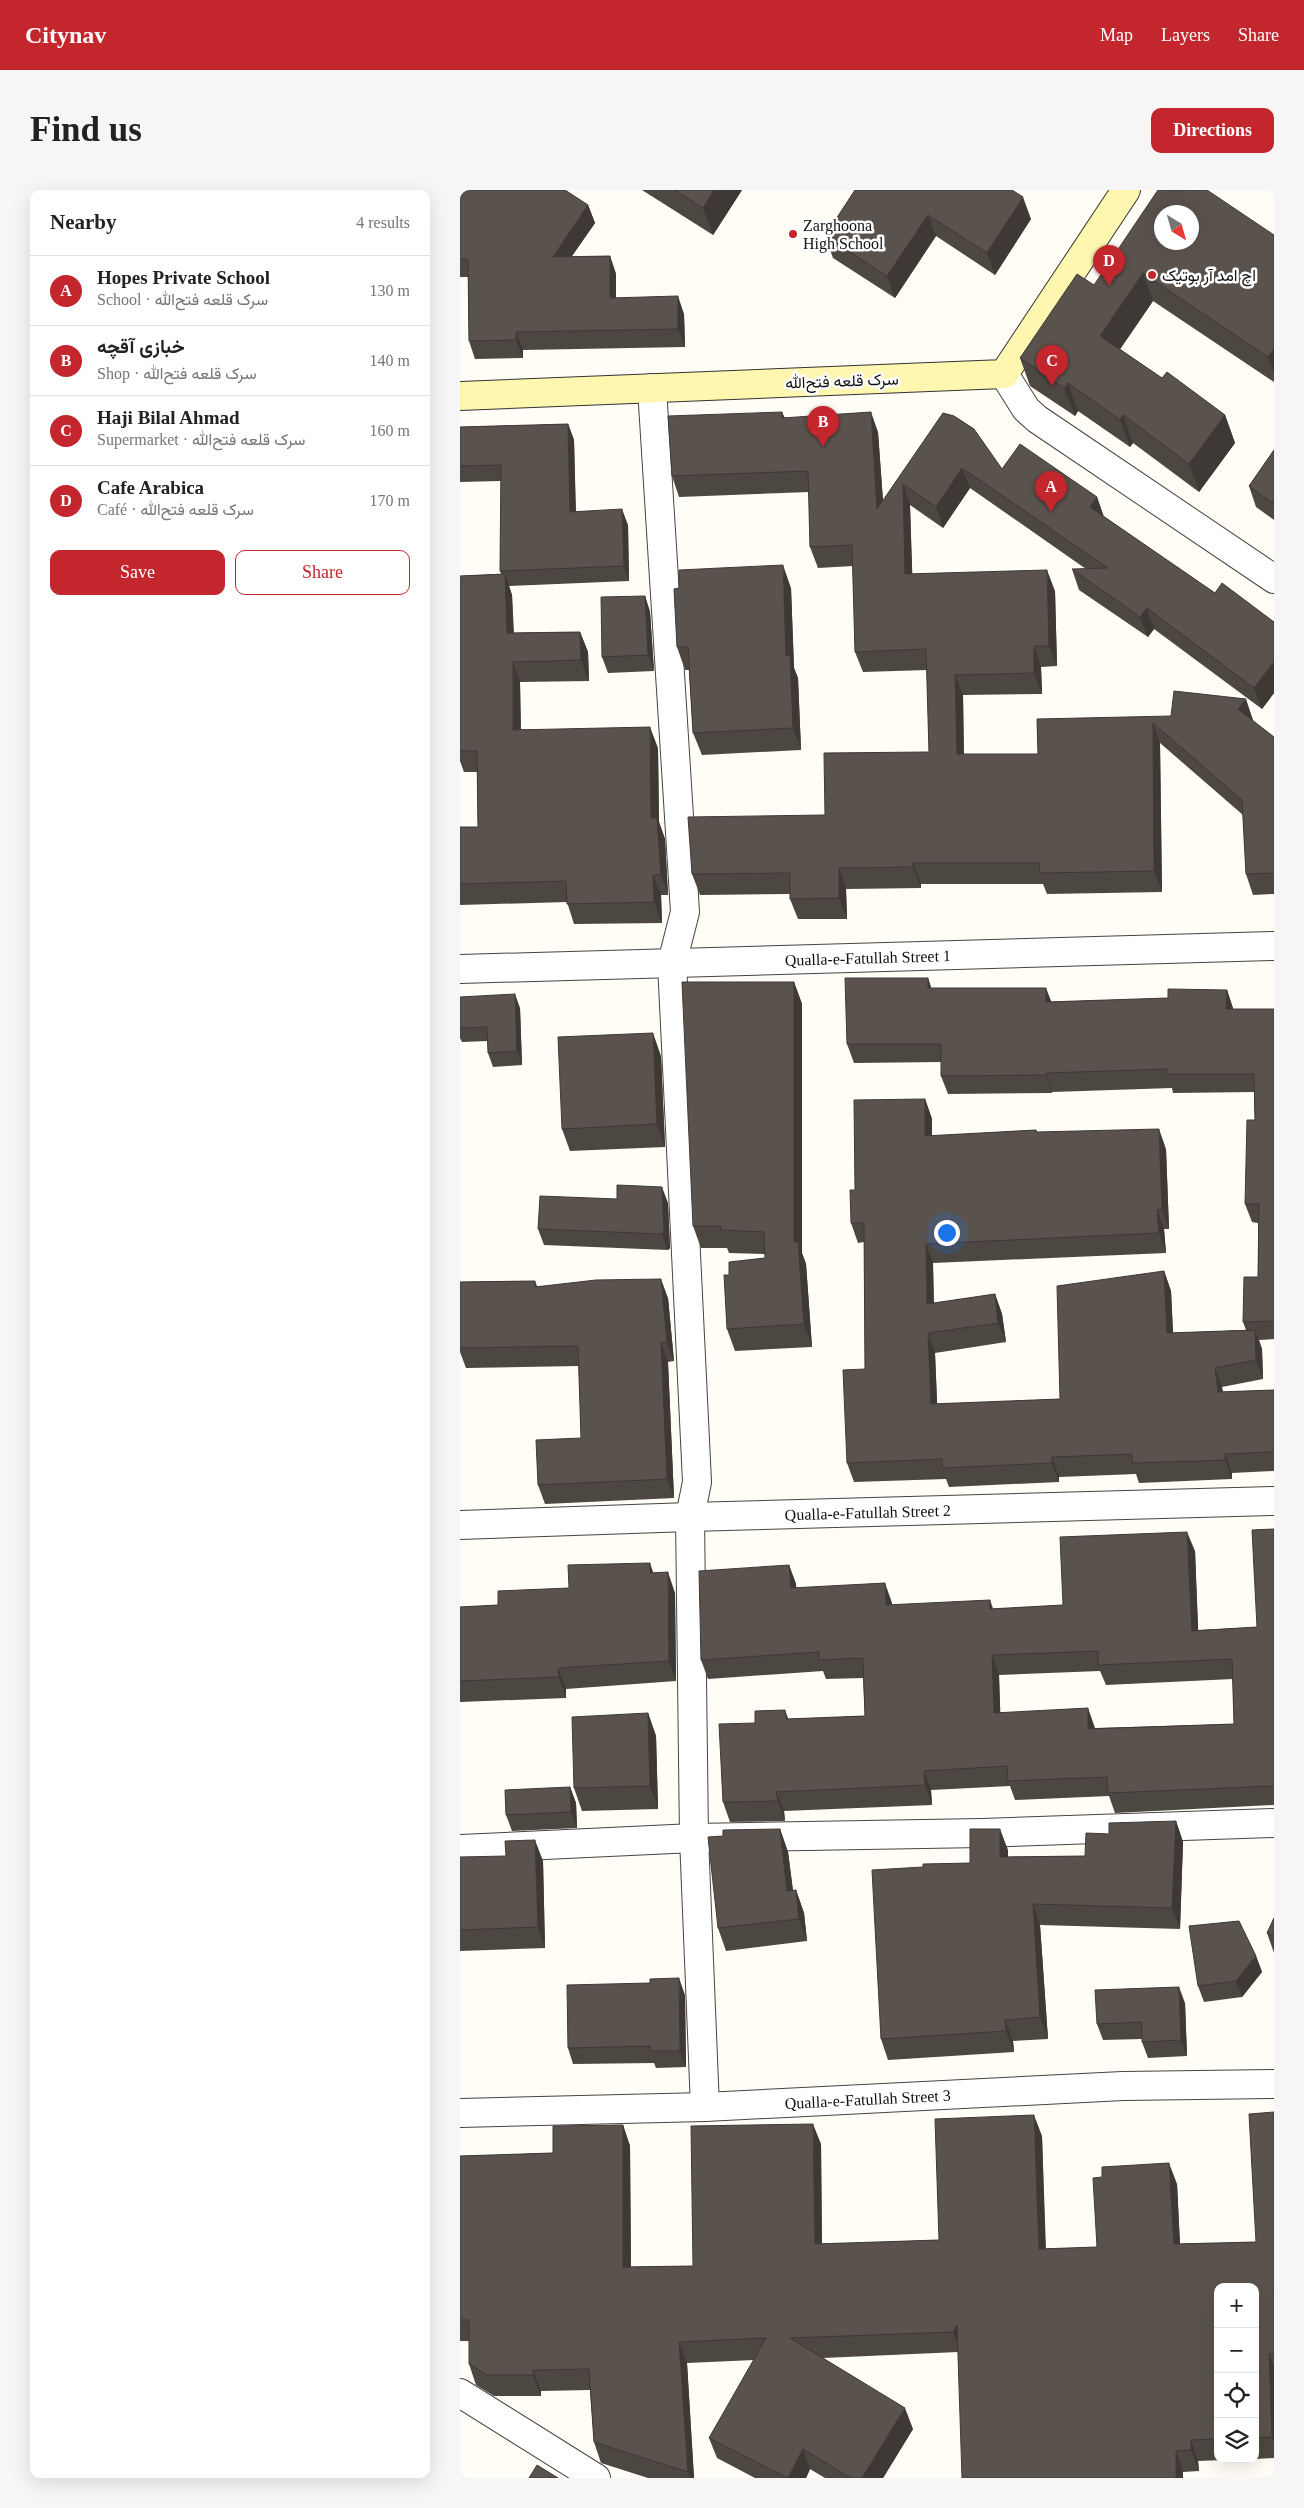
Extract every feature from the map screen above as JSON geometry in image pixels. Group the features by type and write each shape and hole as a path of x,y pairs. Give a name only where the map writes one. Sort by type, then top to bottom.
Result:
{"main road":[{"path":"1004,374 1126,190"},
{"name":"سرک قلعه فتح‌الله","path":"460,396 1004,374"}],"street":[{"path":"1004,374 1026,409 1037,419 1274,579"},
{"path":"652,388 685,912 672,963 697,1482 690,1517 694,1838 705,2107"},
{"name":"Qualla-e-Fatullah Street 1","path":"460,969 1274,946"},
{"name":"Qualla-e-Fatullah Street 2","path":"460,1525 1274,1501"},
{"path":"460,1849 694,1838 982,1833 1274,1823"},
{"name":"Qualla-e-Fatullah Street 3","path":"460,2113 705,2107 1123,2086 1274,2084"},
{"path":"460,2393 596,2478"}],"building":[{"path":"460,190 565,190 588,205 553,257 610,256 610,298 678,296 678,329 516,332 516,340 469,341 468,259 460,259"},
{"path":"675,190 714,190 703,208"},
{"path":"855,190 1012,190 1023,197 987,253 928,215 887,276 825,236"},
{"path":"1158,190 1207,190 1274,235 1274,349 1268,357 1143,273 1100,336 1162,378 1167,372 1225,415 1189,464 1123,415 1120,420 1068,383 1064,388 1020,358 1077,274 1094,285"},
{"path":"782,412 782,418 871,412 877,509 943,413 954,416 974,429 1002,469 1020,444 1097,497 1090,507 1215,593 1222,583 1274,622 1274,662 1254,688 1147,608 1140,617 1072,569 1108,568 962,468 936,507 903,484 905,574 1047,570 1049,646 1034,646 1034,673 955,675 957,754 1038,754 1037,719 1171,716 1174,691 1246,699 1238,709 1274,737 1274,873 1246,874 1242,800 1153,723 1154,871 1040,873 1039,863 913,863 913,867 839,868 839,898 790,899 790,873 692,874 688,817 825,815 824,753 929,752 926,649 855,652 852,545 810,547 808,471 672,476 668,416"},
{"path":"568,424 570,512 622,509 624,566 500,571 501,465 460,466 460,427"},
{"path":"1274,450 1274,504 1249,486"},
{"path":"783,565 786,656 790,655 793,728 693,733 688,647 677,647 674,589 679,588 679,570"},
{"path":"505,574 507,633 580,632 581,660 513,662 513,730 650,727 651,818 657,818 661,874 653,875 654,902 567,904 566,881 460,884 460,827 478,827 477,751 460,751 460,576"},
{"path":"645,596 648,655 602,657 601,597"},
{"path":"845,978 928,978 928,988 1046,988 1046,1002 1168,998 1168,989 1227,990 1226,1009 1274,1009 1274,1321 1243,1322 1244,1277 1258,1277 1259,1204 1245,1204 1247,1120 1255,1120 1254,1074 1167,1074 1167,1069 1046,1073 1046,1075 941,1076 941,1044 847,1044"},
{"path":"682,982 794,982 794,1242 798,1242 804,1324 727,1329 724,1275 729,1275 729,1262 765,1258 764,1232 721,1230 721,1226 693,1226"},
{"path":"515,994 517,1051 488,1053 487,1027 460,1028 460,997"},
{"path":"653,1033 657,1124 562,1129 558,1037"},
{"path":"925,1099 925,1136 1036,1130 1037,1132 1159,1129 1162,1209 1157,1210 1159,1233 926,1244 927,1304 995,1294 998,1323 928,1333 931,1404 1060,1399 1057,1286 1164,1271 1167,1333 1255,1330 1256,1360 1215,1368 1218,1392 1274,1390 1274,1452 1225,1454 1225,1460 1132,1463 1132,1454 1052,1457 1052,1463 942,1468 942,1459 847,1463 843,1370 865,1369 864,1223 851,1223 850,1190 855,1190 854,1100"},
{"path":"617,1185 662,1187 664,1232 662,1234 538,1229 540,1196 617,1199"},
{"path":"661,1279 667,1342 661,1343 667,1479 538,1485 536,1440 581,1438 578,1346 460,1348 460,1282 535,1281 535,1287 596,1280"},
{"path":"1274,1529 1274,1786 1108,1793 1107,1777 1008,1781 1007,1766 924,1771 925,1785 776,1792 778,1801 723,1802 719,1724 755,1723 755,1711 785,1710 786,1719 865,1716 863,1658 819,1660 819,1652 701,1660 699,1571 789,1565 791,1588 885,1583 886,1605 990,1600 990,1609 1063,1605 1060,1537 1187,1532 1192,1631 1257,1627 1252,1530","holes":["1098,1651 1098,1665 1232,1659 1234,1724 1088,1729 1088,1708 994,1713 992,1655"]},
{"path":"650,1563 650,1573 668,1572 669,1661 558,1668 559,1677 460,1681 460,1607 498,1605 498,1591 569,1588 568,1565"},
{"path":"648,1713 650,1786 574,1788 572,1717"},
{"path":"570,1787 571,1812 506,1815 505,1790"},
{"path":"1176,1821 1172,1908 1033,1904 1040,2017 1005,2020 1006,2031 881,2039 872,1870 923,1867 923,1864 970,1863 970,1829 1000,1829 1000,1857 1085,1856 1086,1833 1109,1834 1109,1823"},
{"path":"780,1829 787,1891 796,1890 799,1919 718,1928 708,1837 723,1836 723,1830"},
{"path":"535,1840 538,1927 460,1930 460,1857 506,1856 505,1841"},
{"path":"1274,1918 1274,1936 1267,1933"},
{"path":"1239,1921 1256,1956 1236,1981 1198,1986 1189,1926"},
{"path":"679,1978 680,2051 650,2051 650,2046 568,2048 567,1985 650,1983 650,1979"},
{"path":"1179,1987 1181,2040 1142,2042 1142,2022 1097,2024 1095,1990"},
{"path":"1274,2112 1274,2353 1269,2354 1272,2437 1259,2438 1259,2283 1214,2283 1214,2439 1191,2440 1191,2450 1176,2451 1176,2478 962,2478 957,2325 953,2332 790,2338 905,2408 862,2478 851,2478 803,2449 788,2478 709,2438 766,2338 679,2342 688,2472 594,2442 589,2369 533,2370 533,2375 487,2375 469,2364 469,2320 460,2320 460,2156 553,2153 553,2126 623,2125 623,2267 693,2266 691,2126 813,2124 815,2244 939,2240 935,2119 1034,2115 1039,2249 1097,2247 1093,2178 1102,2177 1102,2167 1169,2163 1174,2244 1256,2242 1249,2114"},
{"path":"537,2465 558,2478 529,2478"}],"place":[{"name":"Zarghoona High School","path":"793,234"},
{"name":"اچ امد آر بوتیک","path":"1152,275"},
{"name":"Cafe Arabica","path":"1109,286"},
{"name":"Haji Bilal Ahmad","path":"1052,386"},
{"name":"خبازی آقچه","path":"823,447"},
{"name":"Hopes Private School","path":"1051,512"}]}
